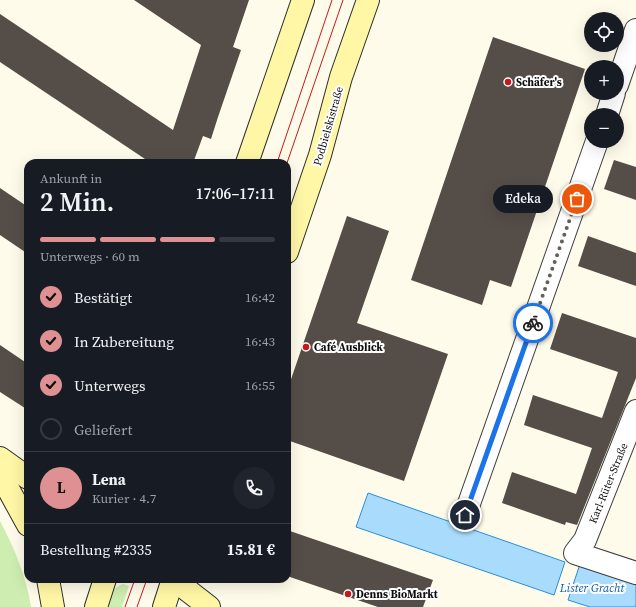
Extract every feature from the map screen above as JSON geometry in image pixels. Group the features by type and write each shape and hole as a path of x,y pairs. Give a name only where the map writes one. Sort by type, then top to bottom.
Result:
{"main road":[{"path":"248,159 302,0"},
{"name":"Podbielskistraße","path":"291,240 320,156 341,77 368,0"},
{"path":"0,458 24,475"},
{"path":"0,474 24,518"},
{"path":"49,583 53,607"},
{"path":"96,607 104,583"},
{"path":"164,607 172,583"},
{"path":"178,583 209,607"}],"street":[{"path":"624,65 636,30"},
{"path":"465,515 595,148"},
{"name":"Karl-Rüter-Straße","path":"636,410 616,466 585,540 575,553 636,573"}],"green space":[{"path":"0,521 19,563 24,578 24,583 26,584 31,607 0,607"},
{"path":"123,584 129,586 122,607 108,607 114,590"}],"water":[{"path":"368,493 565,562 554,595 356,527"},
{"name":"Lister Gracht","path":"580,564 636,584 636,607 590,607 568,600"}],"building":[{"path":"134,0 249,0 233,47 241,50 211,139 203,136 194,159 145,159 0,62 0,14 173,130 201,45"},
{"path":"493,37 584,69 511,287 490,280 482,305 411,280"},
{"path":"614,160 636,167 636,200 604,189"},
{"path":"0,188 24,204 24,251 0,235"},
{"path":"347,216 389,231 357,323 448,354 404,481 291,441 291,379"},
{"path":"588,236 636,253 636,286 578,266"},
{"path":"562,313 636,338 636,378 577,525 566,522 565,525 502,503 512,472 576,494 592,448 524,425 533,395 602,418 618,372 550,349"},
{"path":"0,345 24,361 24,407 0,392"},
{"path":"291,531 433,580 423,607 378,607 291,577"}],"tram line":[{"path":"278,159 332,0"},
{"path":"288,159 343,0"},
{"path":"125,607 134,583"},
{"path":"137,607 146,583"}],"way so far":[{"path":"533,323 577,199"}],"place":[{"name":"Schäfer's","path":"508,82"},
{"name":"Edeka","path":"577,199"},
{"name":"Café Ausblick","path":"306,347"},
{"name":"Denns BioMarkt","path":"348,594"}],"route":[{"path":"465,515 533,323"}]}
